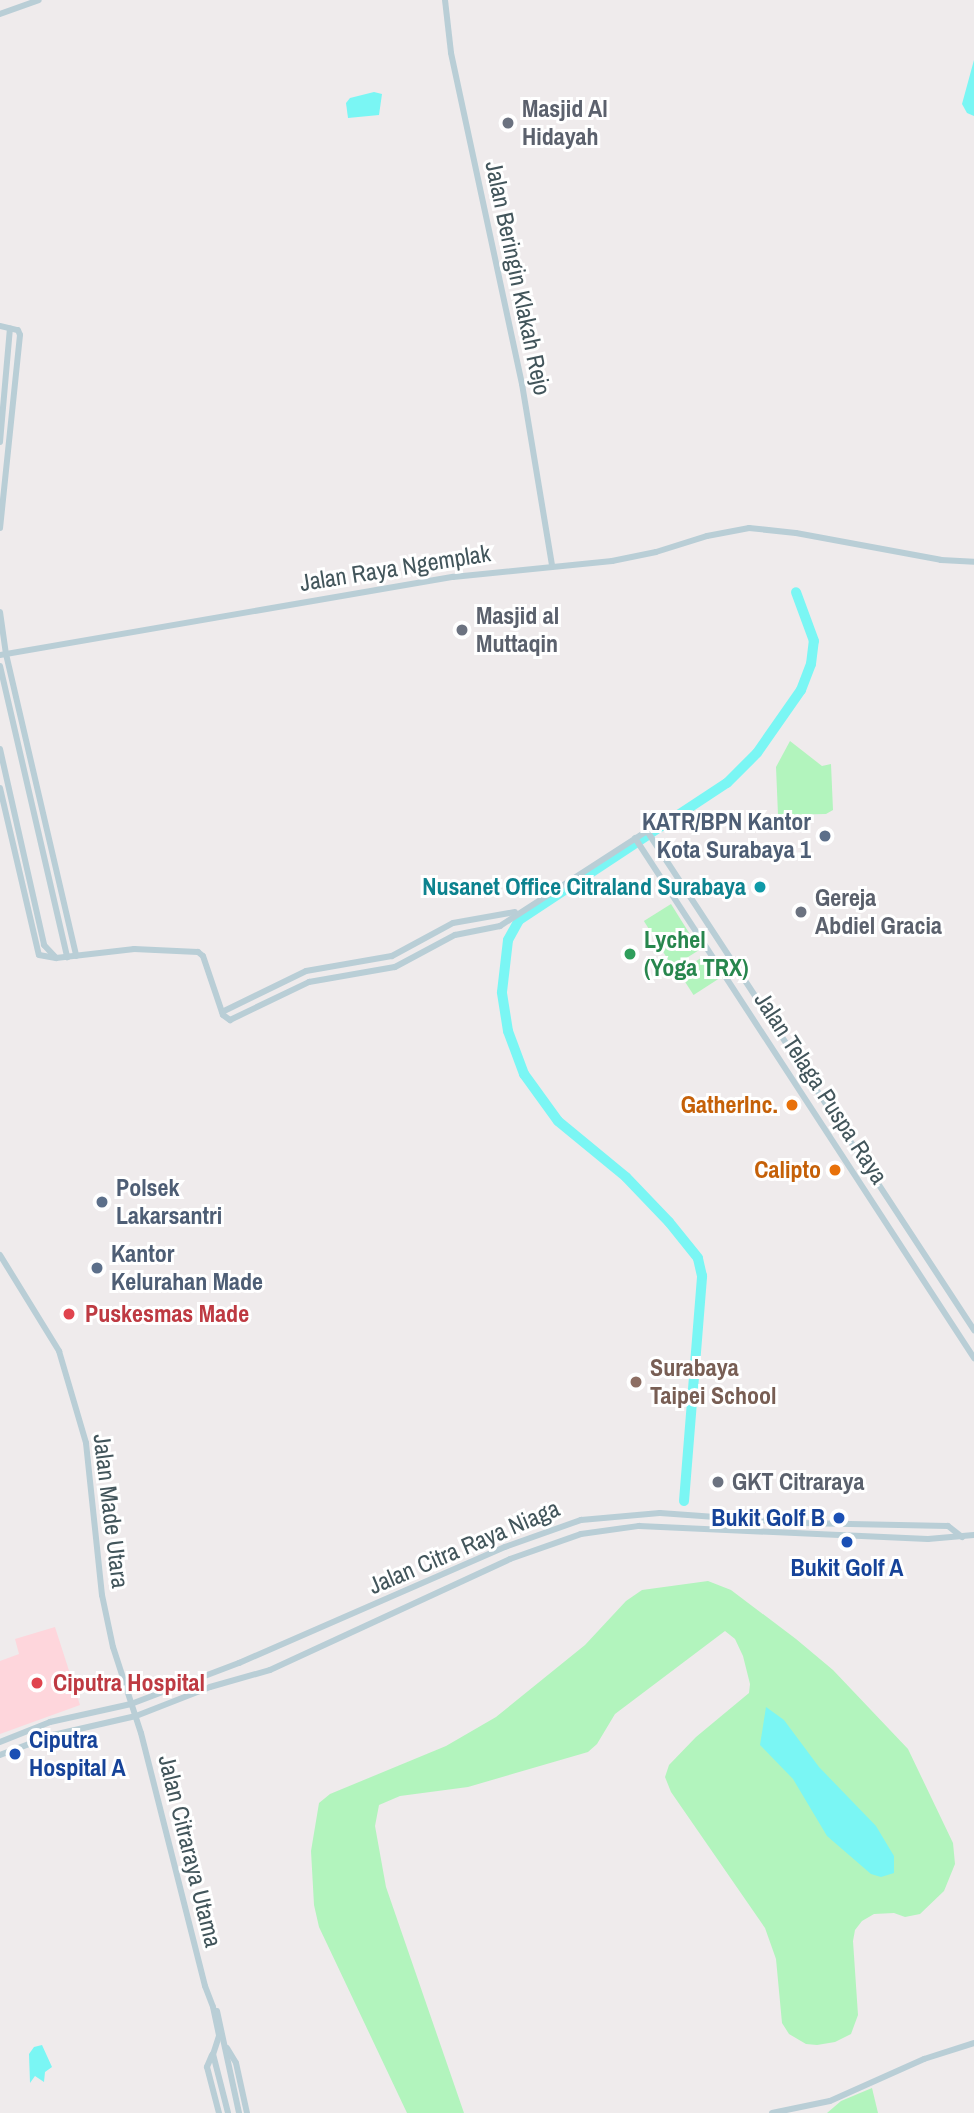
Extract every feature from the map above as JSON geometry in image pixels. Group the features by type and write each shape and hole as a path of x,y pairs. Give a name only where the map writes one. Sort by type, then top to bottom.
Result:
{"street":[{"path":"0,14 39,0"},
{"name":"Jalan Beringin Klakah Rejo","path":"444,0 451,53 516,351 552,565"},
{"path":"0,326 18,330 20,335 0,528"},
{"path":"0,442 10,328"},
{"name":"Jalan Raya Ngemplak","path":"3,654 453,577 628,559 708,536 749,528 796,533 941,560 974,562"},
{"path":"0,612 3,654 76,956"},
{"path":"0,666 67,957"},
{"path":"0,749 44,945 56,958"},
{"path":"0,788 37,953 45,958 56,958 134,948 198,952 203,956 227,1020 309,982 395,967 455,935 504,924 520,911 636,840"},
{"name":"Jalan Telaga Puspa Raya","path":"974,1330 648,833 636,840 974,1358"},
{"path":"222,1012 306,971 392,956 453,923 520,911"},
{"path":"502,916 504,924"},
{"name":"Jalan Made Utara","path":"0,1255 57,1346 70,1383 86,1443 102,1595 120,1672 131,1704"},
{"name":"Jalan Citra Raya Niaga","path":"0,1742 50,1722 131,1704 260,1656 553,1528 617,1514 678,1514 801,1522 948,1526 962,1536"},
{"path":"800,1535 801,1522"},
{"name":"Jalan Citra Raya Niaga","path":"0,1755 53,1735 136,1716 210,1687 270,1670 558,1541 612,1528 697,1527 800,1535 928,1539 974,1535"},
{"name":"Jalan Citraraya Utama","path":"131,1704 201,1973 213,2007 219,2036 207,2067 219,2113"},
{"name":"Jalan Citraraya Utama","path":"213,2007 221,2020 239,2113"},
{"path":"772,2113 830,2101 924,2059 974,2043"},
{"name":"Jalan Citraraya Utama","path":"226,2046 236,2063 247,2113"},
{"name":"Jalan Citraraya Utama","path":"212,2054 228,2113"}],"shaded area":[{"name":"Ciputra Hospital","path":"55,1627 80,1705 0,1734 0,1661 19,1654 15,1639"}],"green space":[{"path":"790,741 822,766 831,764 833,810 826,814 778,815 776,767"},
{"path":"671,904 700,950 672,967 644,921"},
{"path":"704,956 719,979 694,995 679,972"},
{"path":"708,1581 731,1590 833,1670 908,1749 953,1843 955,1864 944,1891 920,1914 905,1917 894,1913 874,1914 862,1921 855,1930 853,1941 858,2015 851,2034 835,2042 817,2045 806,2044 789,2034 782,2023 776,1959 765,1928 671,1792 665,1777 669,1765 696,1737 749,1693 750,1684 743,1656 735,1639 725,1631 615,1714 597,1744 588,1752 468,1787 400,1796 379,1805 375,1826 386,1887 464,2113 407,2113 319,1927 314,1905 311,1851 319,1803 330,1794 446,1746 496,1717 585,1645 626,1601 642,1590"},
{"path":"872,2088 878,2113 827,2113 841,2101"}],"water":[{"path":"974,60 974,116 967,113 962,104"},
{"path":"374,92 382,94 379,115 348,118 346,103 350,98"},
{"path":"766,1707 784,1720 819,1767 876,1826 894,1856 894,1873 881,1877 871,1874 827,1836 793,1779 760,1745"},
{"path":"42,2045 52,2067 45,2072 44,2082 35,2076 30,2083 29,2054 34,2047"}],"waterway":[{"path":"684,1501 702,1276 698,1258 669,1222 626,1177 558,1121 524,1074 508,1031 502,992 508,940 519,920 727,783 757,753 801,690 811,664 814,641 796,592"}],"place":[{"name":"Masjid Al Hidayah","path":"508,123"},
{"name":"Masjid al Muttaqin","path":"462,630"},
{"name":"KATR/BPN Kantor Kota Surabaya 1","path":"825,836"},
{"name":"Nusanet Office Citraland Surabaya","path":"760,887"},
{"name":"Gereja Abdiel Gracia","path":"801,912"},
{"name":"Lychel (Yoga TRX)","path":"630,954"},
{"name":"GatherInc.","path":"792,1105"},
{"name":"Calipto","path":"835,1170"},
{"name":"Polsek Lakarsantri","path":"102,1202"},
{"name":"Kantor Kelurahan Made","path":"97,1268"},
{"name":"Puskesmas Made","path":"69,1314"},
{"name":"Surabaya Taipei School","path":"636,1382"},
{"name":"GKT Citraraya","path":"718,1482"},
{"name":"Bukit Golf B","path":"839,1518"},
{"name":"Bukit Golf A","path":"847,1542"},
{"name":"Ciputra Hospital","path":"37,1683"},
{"name":"Ciputra Hospital A","path":"15,1754"}]}
